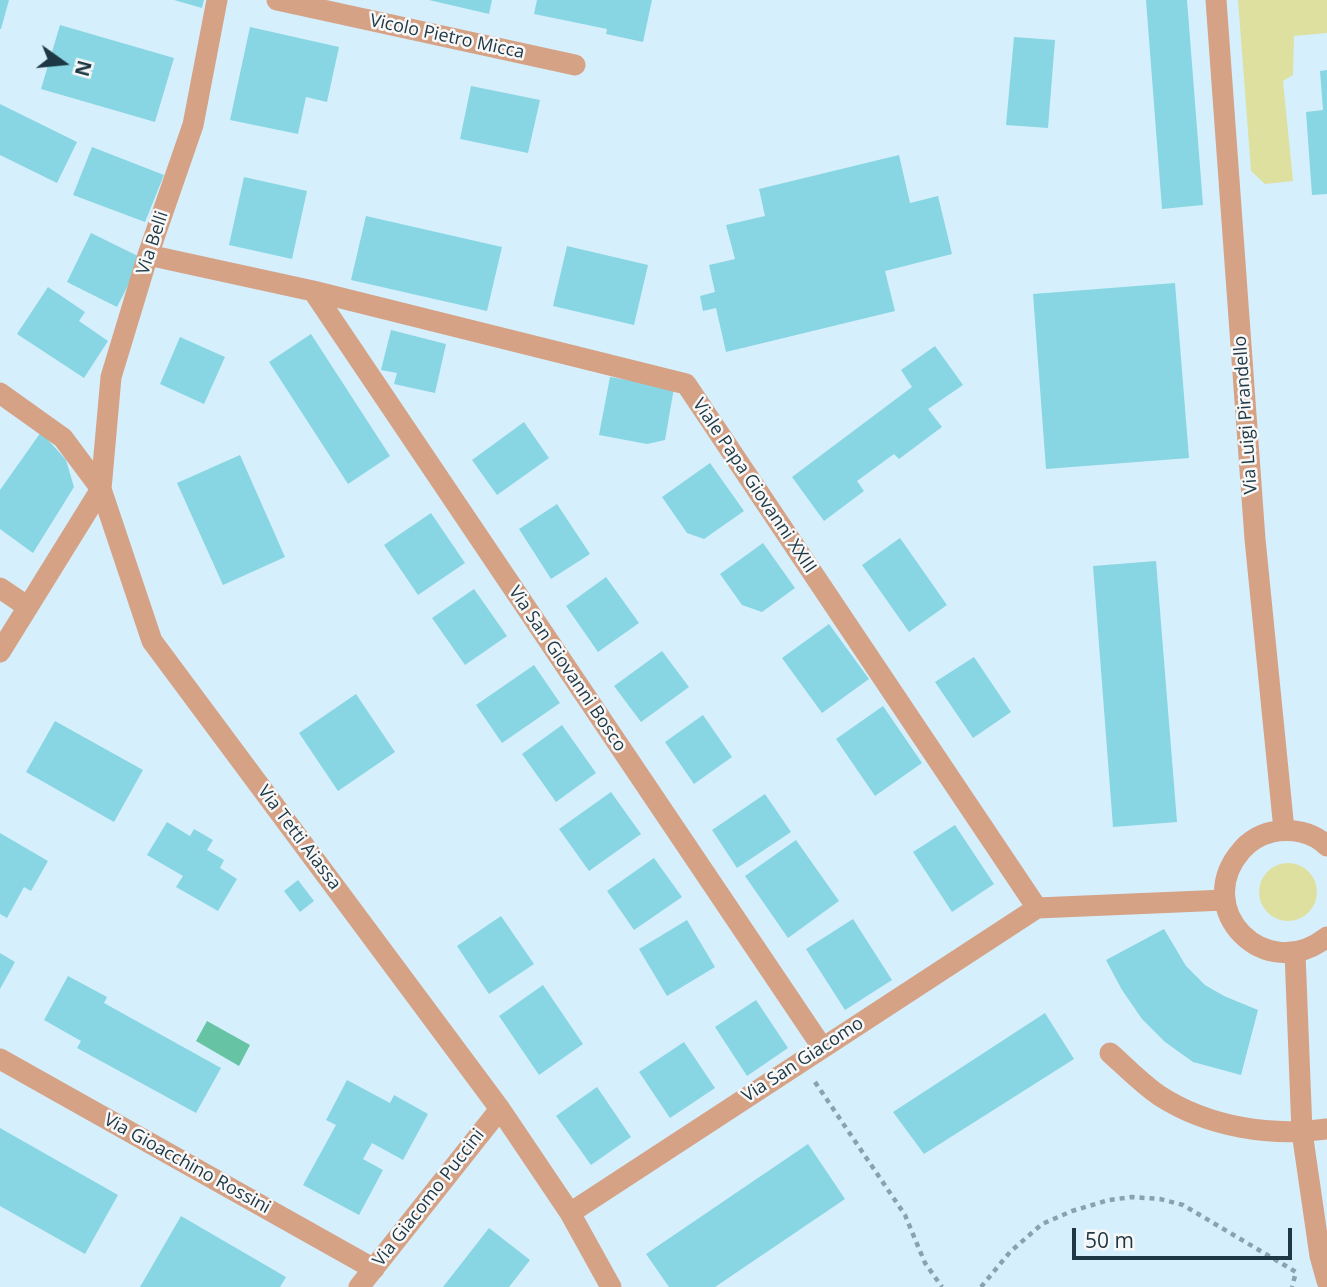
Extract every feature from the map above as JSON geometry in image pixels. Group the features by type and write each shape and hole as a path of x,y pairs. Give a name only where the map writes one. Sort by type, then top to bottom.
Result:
{"street":[{"name":"Via Belli","path":"101,489 111,377 148,255 193,125 217,0"},
{"name":"Vicolo Pietro Micca","path":"277,0 575,65"},
{"name":"Via Luigi Pirandello","path":"1216,0 1255,539 1284,830"},
{"name":"Viale Papa Giovanni XXIII","path":"148,255 313,291 686,384 1037,908"},
{"name":"Via San Giovanni Bosco","path":"313,291 822,1047"},
{"name":"Via Tetti Aiassa","path":"0,393 63,438 101,489 152,641 500,1109 570,1213 611,1287"},
{"path":"0,652 101,489"},
{"path":"0,588 27,607"},
{"path":"1327,846 1304,832 1284,830 1264,834 1246,845 1233,860 1226,879 1225,900 1230,919 1241,935 1257,947 1276,953 1295,953 1315,947 1327,937"},
{"path":"1037,908 1225,900"},
{"name":"Via San Giacomo","path":"570,1213 1037,908"},
{"path":"1295,953 1302,1132 1327,1281"},
{"path":"1110,1053 1160,1096 1217,1121 1251,1129 1302,1132 1327,1129"},
{"name":"Via Gioacchino Rossini","path":"0,1059 374,1269"},
{"name":"Via Giacomo Puccini","path":"359,1287 500,1109"}],"path":[{"path":"801,1061 905,1215 925,1263 942,1287"},
{"path":"981,1287 1010,1252 1042,1224 1072,1211 1109,1200 1132,1197 1160,1199 1183,1205 1203,1216 1296,1272 1292,1287"}],"shaded area":[{"path":"1238,0 1327,0 1327,33 1294,36 1293,75 1283,81 1293,181 1265,184 1251,171"},
{"path":"1282,863 1294,863 1309,871 1317,886 1317,898 1309,913 1294,921 1282,921 1267,913 1259,898 1259,886 1267,871"},
{"path":"207,1021 250,1045 239,1066 196,1041"}],"building":[{"path":"0,0 9,0 1,29 0,29"},
{"path":"174,0 204,0 202,8"},
{"path":"429,0 492,0 489,14"},
{"path":"537,0 652,0 643,42 606,34 607,29 534,14"},
{"path":"1146,0 1187,0 1203,205 1162,209"},
{"path":"60,25 174,58 155,122 41,89"},
{"path":"250,27 339,47 327,102 306,97 298,134 230,120"},
{"path":"1014,37 1055,40 1048,128 1006,125"},
{"path":"1327,70 1327,194 1312,195 1306,112 1323,110 1320,71"},
{"path":"471,86 540,100 528,153 460,139"},
{"path":"0,104 77,142 57,183 0,155"},
{"path":"92,147 164,175 145,222 73,195"},
{"path":"899,155 910,203 938,196 952,254 885,271 895,311 726,352 716,308 703,311 700,296 715,292 709,265 735,259 726,225 765,216 759,189"},
{"path":"244,177 307,191 292,259 229,245"},
{"path":"366,216 502,247 487,311 351,280"},
{"path":"91,233 142,258 117,307 67,282"},
{"path":"567,246 648,265 634,325 553,306"},
{"path":"1175,283 1189,458 1046,469 1033,294"},
{"path":"48,287 85,312 79,321 108,341 84,378 17,334"},
{"path":"391,330 446,344 435,393 394,384 397,373 381,370"},
{"path":"311,334 390,456 348,484 269,362"},
{"path":"180,337 225,357 204,404 160,384"},
{"path":"935,346 963,385 928,409 942,427 899,459 894,454 857,481 864,491 824,521 792,477 912,387 901,370"},
{"path":"610,377 674,388 665,440 647,444 599,435"},
{"path":"524,422 549,458 497,495 472,460"},
{"path":"41,432 66,460 74,487 33,553 0,529 0,490"},
{"path":"240,455 285,557 223,585 177,483"},
{"path":"710,463 744,511 704,539 687,533 662,497"},
{"path":"557,504 590,554 551,579 519,529"},
{"path":"431,513 465,563 418,595 384,545"},
{"path":"900,538 947,605 909,632 862,565"},
{"path":"763,543 795,588 762,612 742,605 720,574"},
{"path":"1156,561 1177,822 1113,827 1093,566"},
{"path":"606,577 639,623 598,652 566,606"},
{"path":"474,589 507,636 465,665 432,618"},
{"path":"829,624 869,679 822,713 782,658"},
{"path":"662,651 689,687 641,722 614,686"},
{"path":"974,657 1011,712 973,738 935,682"},
{"path":"534,665 560,703 502,743 476,705"},
{"path":"356,694 395,752 338,791 299,733"},
{"path":"883,706 922,763 875,796 836,739"},
{"path":"703,715 732,757 694,784 665,742"},
{"path":"55,721 143,770 114,822 26,772"},
{"path":"562,725 596,773 556,802 522,754"},
{"path":"611,792 641,834 589,871 559,829"},
{"path":"765,794 791,832 737,868 712,830"},
{"path":"167,822 190,836 194,829 213,840 207,850 224,860 220,868 237,879 218,911 176,887 183,876 147,855"},
{"path":"955,825 994,884 952,912 913,852"},
{"path":"0,833 48,861 31,891 24,887 7,918 0,914"},
{"path":"796,840 839,901 788,938 745,876"},
{"path":"654,858 682,897 634,930 607,891"},
{"path":"298,880 314,901 300,912 284,891"},
{"path":"501,916 534,964 489,994 457,946"},
{"path":"853,919 892,980 845,1010 806,949"},
{"path":"687,920 715,967 667,996 639,949"},
{"path":"1164,929 1186,966 1205,985 1258,1010 1241,1075 1193,1062 1165,1042 1142,1019 1106,960"},
{"path":"0,953 15,962 0,989"},
{"path":"68,976 107,997 104,1003 221,1068 196,1113 77,1048 81,1041 44,1020"},
{"path":"543,985 583,1044 539,1075 499,1016"},
{"path":"756,1000 788,1048 747,1076 715,1027"},
{"path":"1045,1013 1074,1059 924,1154 893,1112"},
{"path":"684,1042 715,1088 670,1118 639,1072"},
{"path":"347,1080 390,1103 394,1095 428,1114 403,1160 372,1143 363,1159 383,1170 359,1215 303,1185 336,1125 326,1120"},
{"path":"597,1087 631,1137 591,1165 556,1116"},
{"path":"0,1128 118,1195 85,1254 0,1206"},
{"path":"808,1144 845,1199 715,1287 669,1287 646,1254"},
{"path":"181,1216 286,1277 280,1287 140,1287"},
{"path":"489,1228 530,1260 509,1287 443,1287"}]}
